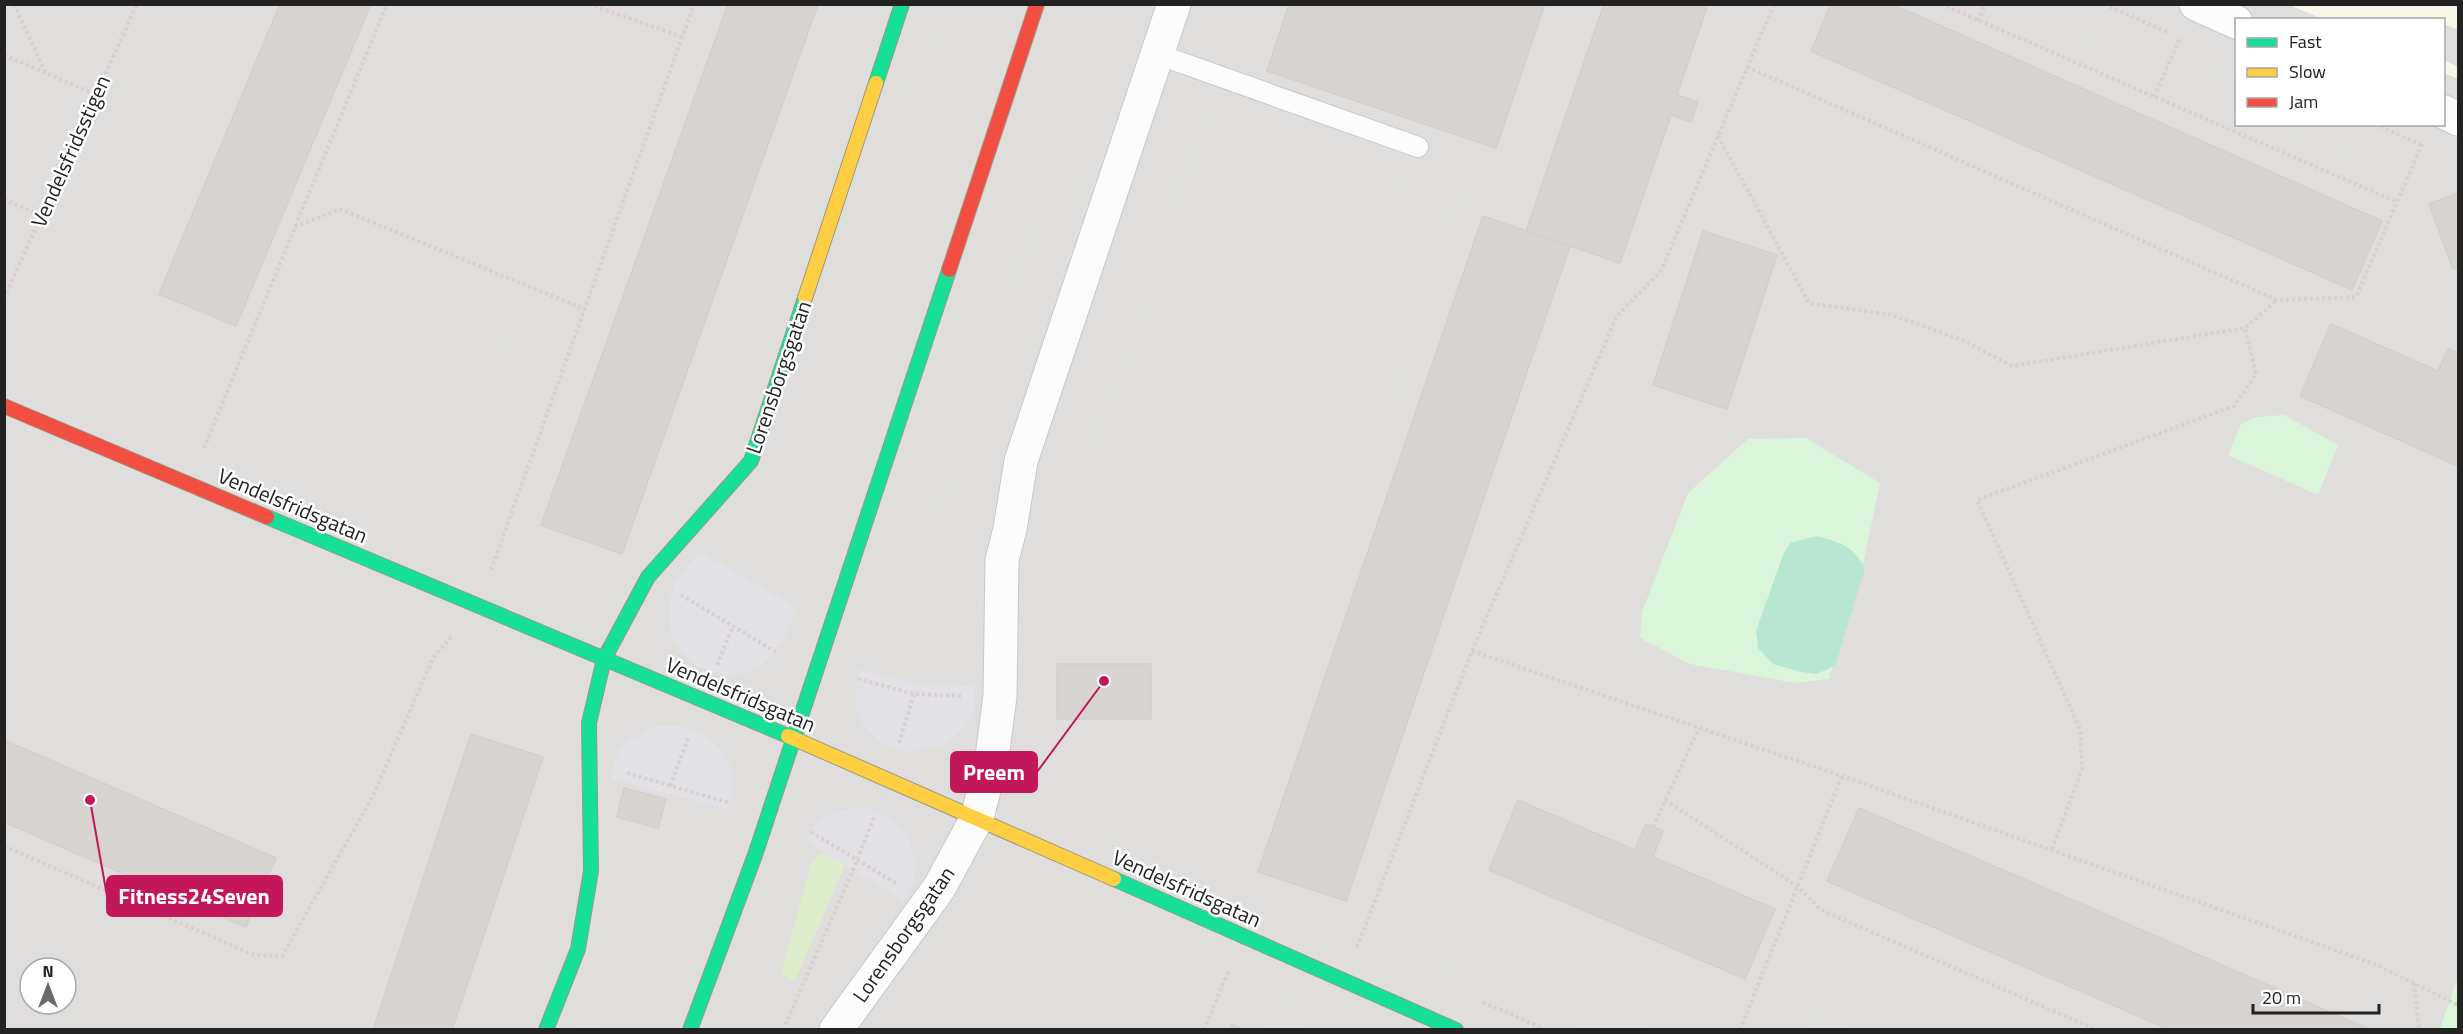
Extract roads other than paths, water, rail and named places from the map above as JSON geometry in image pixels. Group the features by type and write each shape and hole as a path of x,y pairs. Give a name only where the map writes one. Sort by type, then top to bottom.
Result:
{"street":[{"name":"Lorensborgsgatan","path":"546,1029 578,949 591,871 589,723 604,659 648,577 751,461 902,4"},
{"path":"690,1029 755,855 1036,4"},
{"name":"Lorensborgsgatan","path":"836,1029 939,888 977,818 992,758 1000,696 1002,560 1010,529 1021,461 1174,4"},
{"path":"2196,4 2235,22"},
{"name":"Vendelsfridsgatan","path":"4,406 794,738 886,781 977,818 1456,1029"}],"lane":[{"path":"1157,54 1418,147"}],"place":[{"name":"Preem","path":"1104,681"},
{"name":"Fitness24Seven","path":"90,800"}]}
